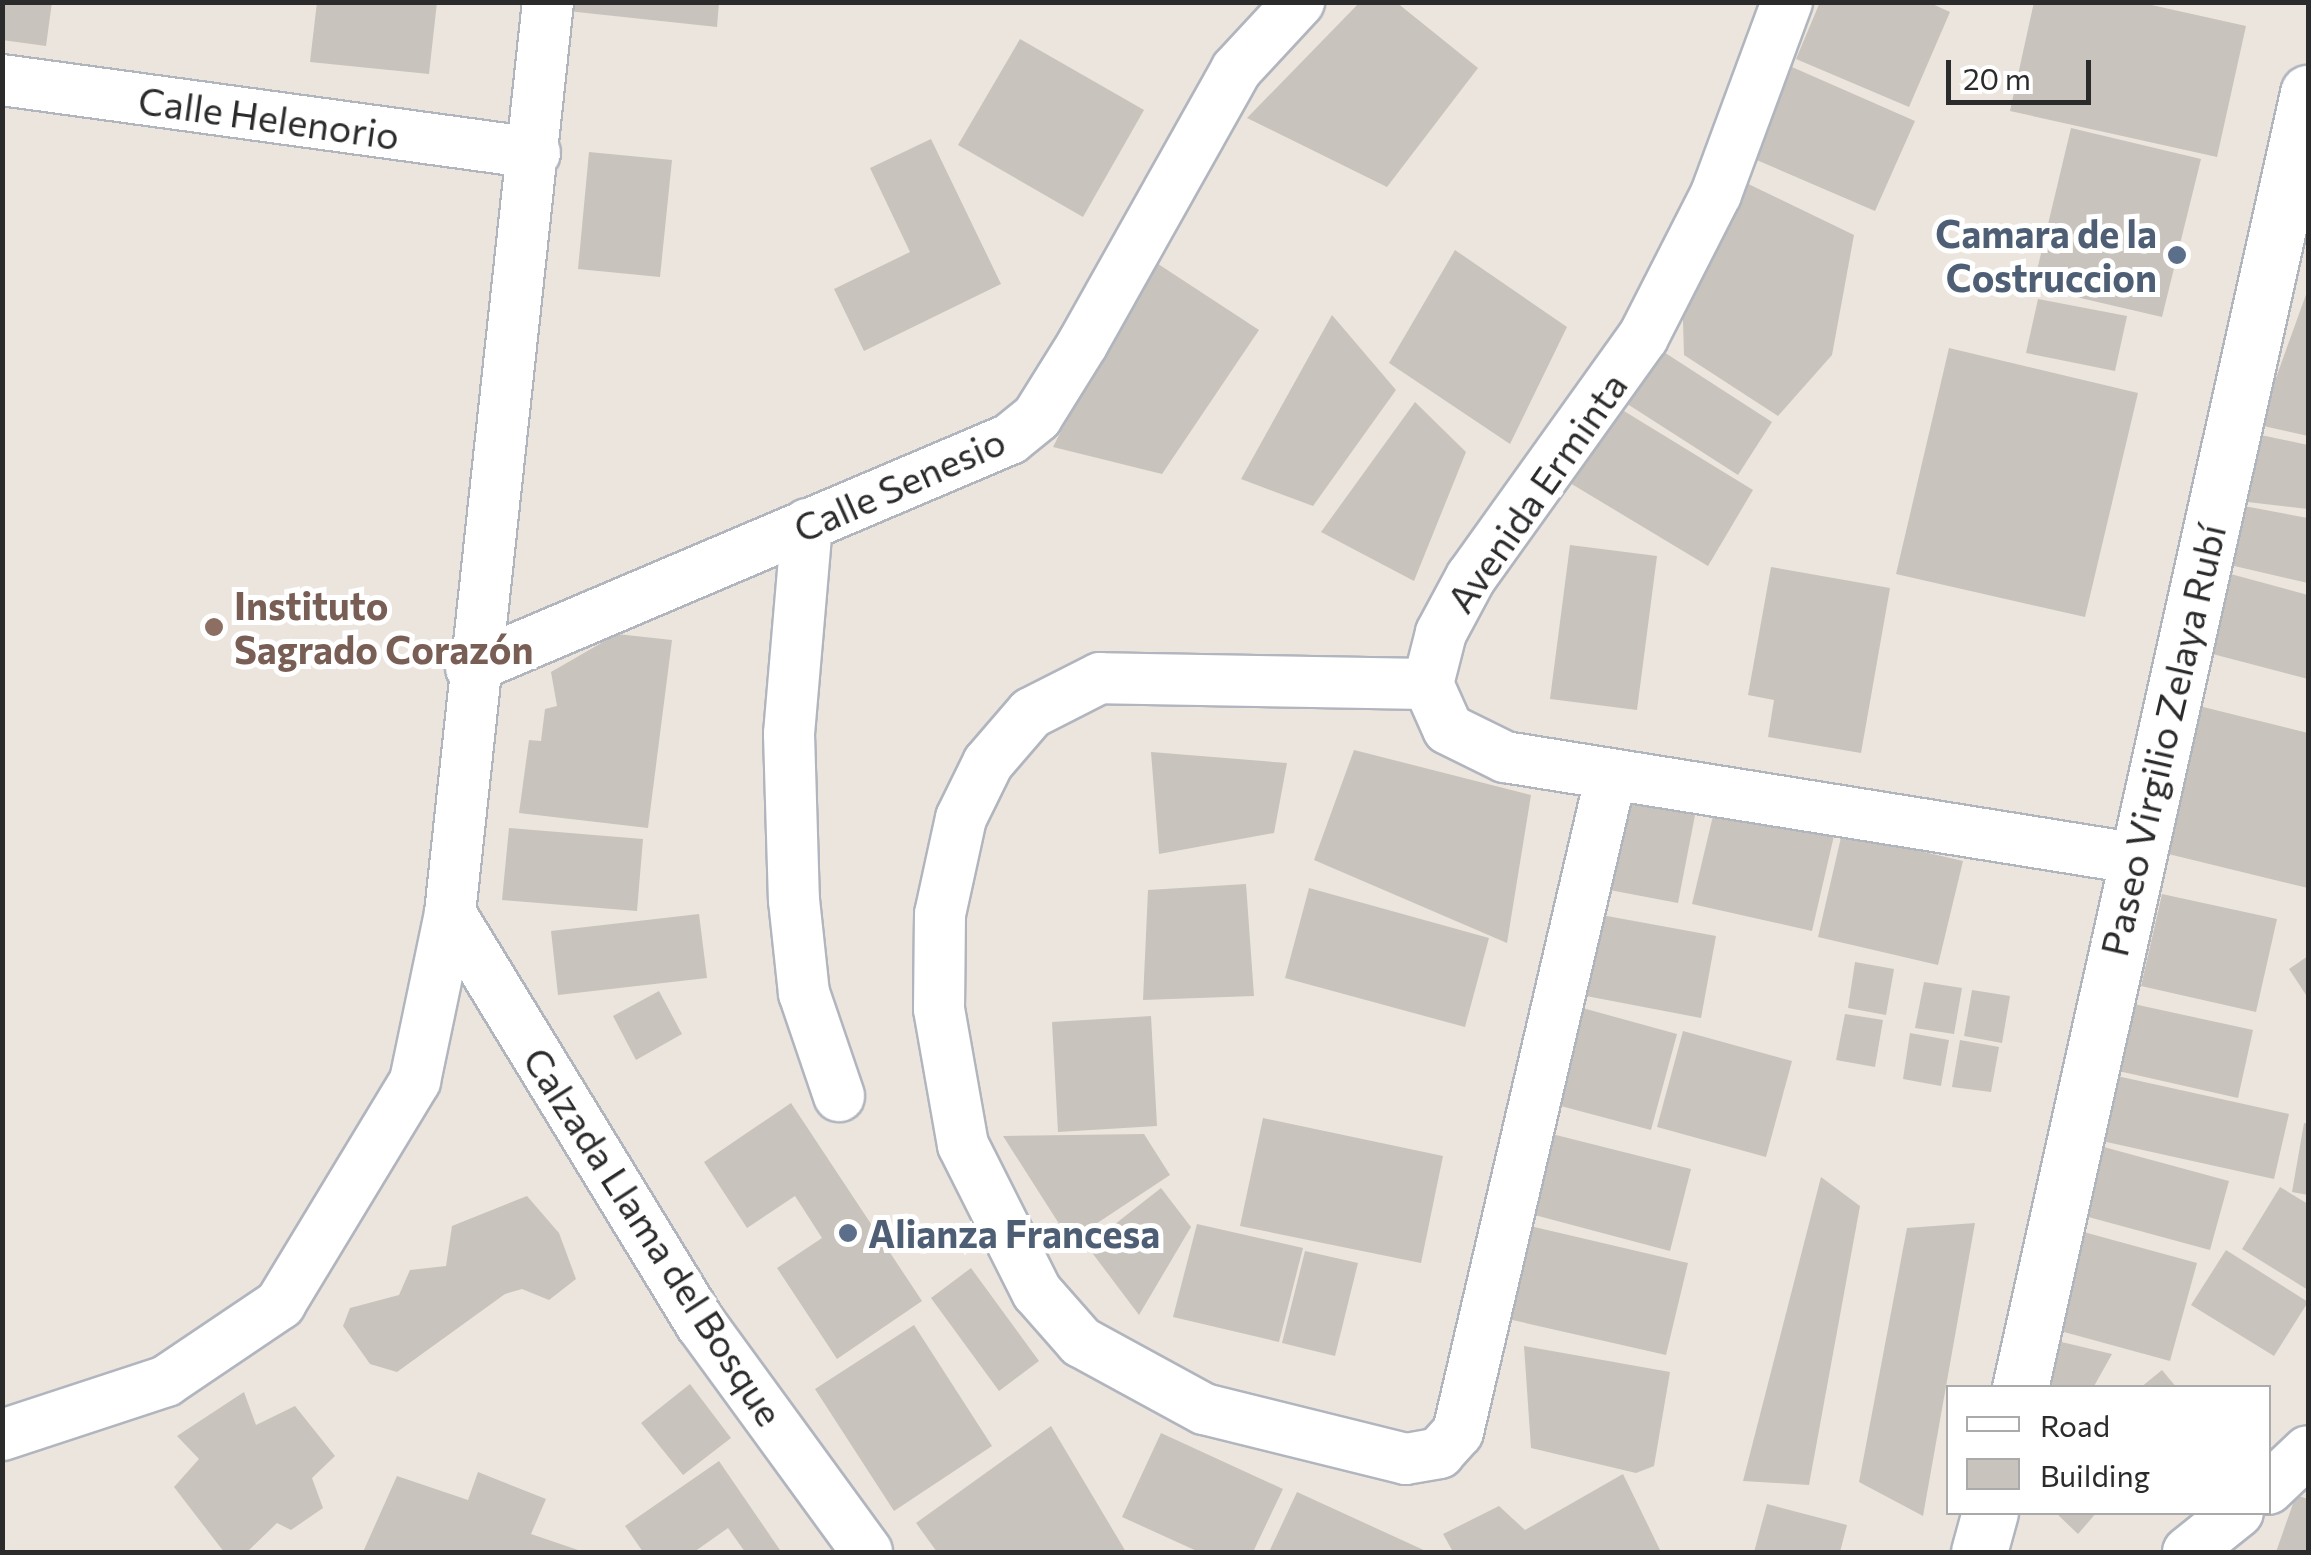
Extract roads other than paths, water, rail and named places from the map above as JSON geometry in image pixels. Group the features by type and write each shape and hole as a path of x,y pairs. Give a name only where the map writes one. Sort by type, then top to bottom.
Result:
{"street":[{"path":"2,1435 166,1381 280,1304 415,1081 450,912 471,668 535,153 548,2"},
{"name":"Calle Senesio","path":"471,668 806,524 971,459 1037,417 1236,70 1299,2"},
{"name":"Avenida Erminta","path":"1428,684 1441,632 1471,577 1643,336 1716,194 1787,2"},
{"name":"Calle Helenorio","path":"2,80 535,153"},
{"name":"Paseo Virgilio Zelaya Rubí","path":"2021,1385 2133,858 2308,93"},
{"path":"806,524 789,734 794,900 804,993 839,1096"},
{"path":"1611,775 1458,1432 1439,1453 1406,1458 1204,1409 1081,1342 1037,1292 963,1145 939,1009 940,914 960,818 988,763 1032,714 1100,678 1428,684 1448,729 1505,757 2133,858"},
{"name":"Calzada Llama del Bosque","path":"450,912 700,1324 867,1552"},
{"path":"2271,1485 2308,1452"},
{"path":"1979,1552 1989,1515"},
{"path":"2188,1552 2234,1515"}],"place":[{"name":"Camara de la Costruccion","path":"2177,255"},
{"name":"Instituto Sagrado Corazón","path":"214,627"},
{"name":"Alianza Francesa","path":"848,1233"}]}
